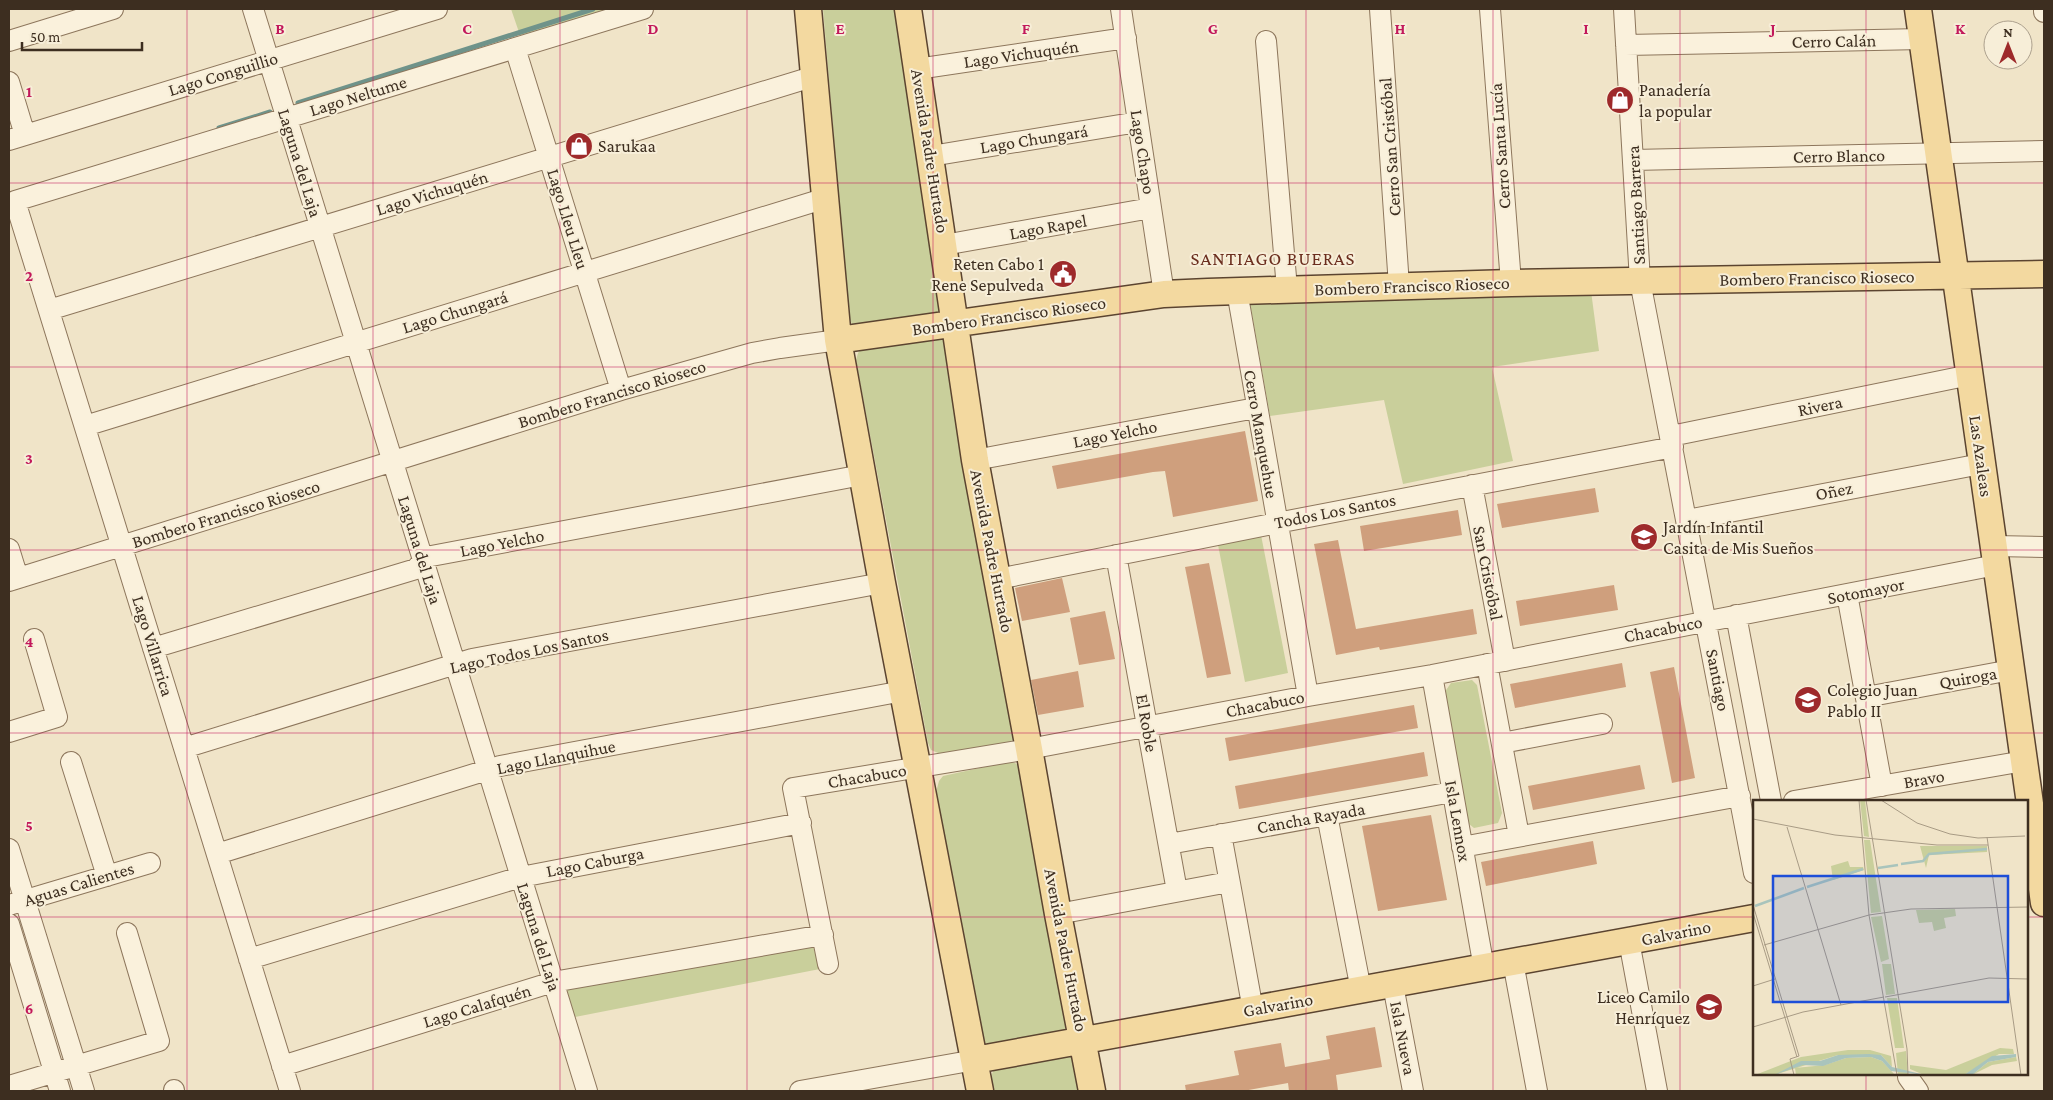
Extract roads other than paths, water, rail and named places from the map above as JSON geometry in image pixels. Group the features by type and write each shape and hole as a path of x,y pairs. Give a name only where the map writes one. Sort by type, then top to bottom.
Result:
{"main road":[{"path":"808,9 838,340 882,584 980,1091"},
{"name":"Avenida Padre Hurtado","path":"908,9 975,460 1092,1091"},
{"name":"Las Azaleas","path":"1918,9 2024,761 2037,794 2044,904"},
{"name":"Bombero Francisco Rioseco","path":"838,340 1164,294 1511,283 2044,274"},
{"path":"2028,903 2044,904"},
{"name":"Galvarino","path":"975,1060 1753,918"}],"street":[{"path":"9,41 113,9"},
{"name":"Laguna del Laja","path":"253,9 587,1091"},
{"name":"Lago Conguillio","path":"17,138 437,9"},
{"name":"Lago Neltume","path":"15,201 642,9"},
{"name":"Lago Chapo","path":"1121,9 1164,294"},
{"name":"Cerro San Cristóbal","path":"1380,9 1399,286"},
{"name":"Cerro Santa Lucía","path":"1490,9 1511,283"},
{"name":"Santiago Barrera","path":"1624,9 1640,281"},
{"name":"Lago Vichuquén","path":"917,69 1126,38"},
{"name":"Cerro Calán","path":"1626,45 1922,39"},
{"path":"1266,42 1286,289"},
{"name":"Lago Lleu Lleu","path":"516,48 621,390"},
{"name":"Lago Vichuquén","path":"49,310 815,76"},
{"path":"9,82 17,138"},
{"name":"Lago Chungará","path":"930,156 1138,122"},
{"name":"Cerro Blanco","path":"1633,160 2044,151"},
{"name":"Lago Chungará","path":"84,426 826,198"},
{"name":"Lago Villarrica","path":"15,201 290,1091"},
{"name":"Lago Rapel","path":"944,245 1151,208"},
{"name":"Santiago","path":"1640,281 1745,805 1753,865"},
{"name":"Cerro Manquehue","path":"1237,291 1308,696"},
{"name":"Bombero Francisco Rioseco","path":"13,580 621,390 752,354 838,340"},
{"name":"Rivera","path":"1672,442 1970,375"},
{"name":"Lago Yelcho","path":"975,460 1256,408"},
{"name":"Todos Los Santos","path":"998,579 1472,485 1672,442"},
{"name":"Oñez","path":"1687,520 1981,464"},
{"name":"Lago Yelcho","path":"153,648 416,568 426,557 862,475"},
{"name":"San Cristóbal","path":"1472,485 1496,663 1502,744 1519,836"},
{"name":"Sotomayor","path":"1736,615 1846,594 1995,556 2044,547"},
{"path":"9,549 13,580"},
{"name":"El Roble","path":"1116,555 1177,892"},
{"name":"Lago Todos Los Santos","path":"184,748 455,664 882,584"},
{"path":"1846,594 1882,786"},
{"name":"Santiago","path":"1736,615 1771,800"},
{"name":"Chacabuco","path":"801,823 793,788 1029,749 1308,696 1496,663 1736,615"},
{"path":"9,732 57,717 34,639"},
{"name":"Quiroga","path":"1866,697 2011,670"},
{"name":"Isla Lennox","path":"1432,675 1484,968"},
{"name":"Lago Llanquihue","path":"217,854 510,764 903,691"},
{"path":"1502,744 1602,724"},
{"name":"Bravo","path":"1800,800 2024,761"},
{"path":"71,762 107,876"},
{"name":"Cancha Rayada","path":"1169,844 1452,792"},
{"path":"1462,847 1519,836 1745,805"},
{"path":"1327,814 1362,990"},
{"path":"801,823 828,964"},
{"name":"Lago Caburga","path":"249,959 521,876 801,823"},
{"path":"1221,834 1253,1010"},
{"path":"9,849 17,903 84,1091"},
{"name":"Aguas Calientes","path":"17,903 150,863"},
{"path":"1058,914 1229,882"},
{"path":"9,924 57,1082"},
{"path":"9,1086 57,1082 76,1066 159,1041 126,933"},
{"name":"Lago Calafquén","path":"282,1066 554,982 823,935"},
{"path":"1630,941 1657,1091"},
{"path":"1513,962 1537,1091"},
{"name":"Isla Nueva","path":"1393,985 1413,1091"},
{"name":"Galvarino","path":"800,1091 897,1083 975,1060"}],"waterway":[{"path":"298,103 593,9"},
{"path":"219,128 270,112"}],"place":[{"name":"Panadería la popular","path":"1620,100"},
{"name":"Sarukaa","path":"579,146"},
{"name":"Reten Cabo 1 Rene Sepulveda","path":"1063,274"},
{"name":"Jardín Infantil Casita de Mis Sueños","path":"1644,537"},
{"name":"Colegio Juan Pablo II","path":"1808,700"},
{"name":"Liceo Camilo Henríquez","path":"1709,1007"}],"district":[{"name":"SANTIAGO BUERAS","path":"1273,258"}]}
